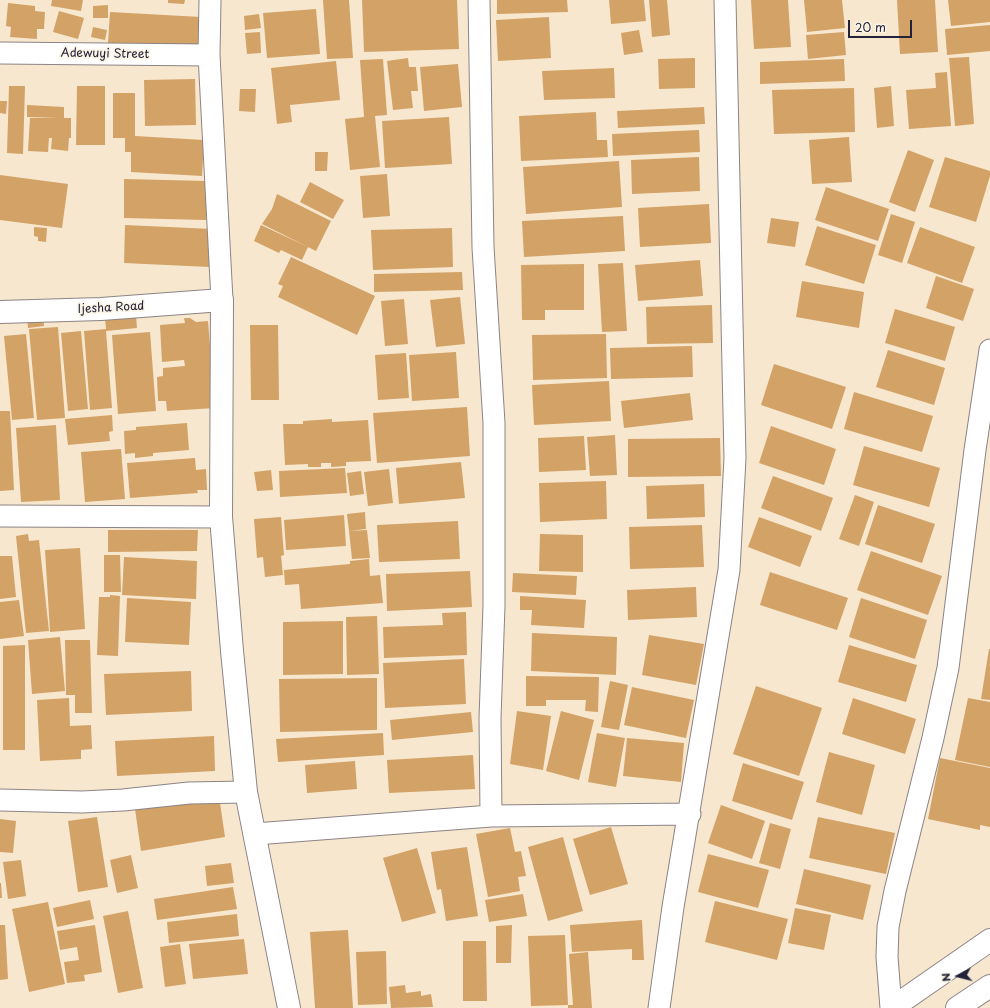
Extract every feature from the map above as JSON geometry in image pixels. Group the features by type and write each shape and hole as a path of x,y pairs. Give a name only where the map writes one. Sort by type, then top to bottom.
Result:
{"main road":[{"name":"Ijesha Road","path":"0,312 101,309 222,300"},
{"path":"222,300 221,517 246,792 289,1008"},
{"path":"892,1008 990,940"},
{"path":"957,1008 990,986"}],"street":[{"path":"210,0 209,55 222,300"},
{"path":"479,0 483,247 494,423 494,606 490,718 491,816"},
{"path":"660,1008 672,907 690,814 729,570 735,465 725,0"},
{"name":"Adewuyi Street","path":"0,53 209,55"},
{"path":"892,1008 887,957 888,927 948,668 975,450 990,350"},
{"path":"0,516 221,517"},
{"path":"0,800 82,802 123,800 189,793 246,792"},
{"path":"255,834 491,816 690,814"}],"building":[{"path":"52,0 83,0 81,11 51,6"},
{"path":"168,0 185,0 184,4 168,3"},
{"path":"323,0 349,0 353,58 327,59"},
{"path":"362,0 457,0 459,49 364,52"},
{"path":"497,0 567,0 568,12 497,14"},
{"path":"609,0 644,0 646,21 611,24"},
{"path":"649,0 667,0 670,35 652,37"},
{"path":"751,0 788,0 791,47 754,49"},
{"path":"804,0 842,0 845,28 807,32"},
{"path":"897,0 935,0 938,52 900,54"},
{"path":"948,0 990,0 990,22 951,26"},
{"path":"8,3 35,6 35,11 45,12 44,29 37,29 37,39 10,37 11,27 6,26"},
{"path":"108,5 108,18 93,18 93,6"},
{"path":"316,9 320,54 267,58 263,13"},
{"path":"59,11 84,18 78,39 53,32"},
{"path":"110,12 201,17 199,47 108,43"},
{"path":"259,14 261,28 245,30 244,16"},
{"path":"549,17 551,58 498,61 496,20"},
{"path":"990,25 990,51 947,55 945,29"},
{"path":"93,27 107,30 105,40 91,37"},
{"path":"639,30 643,52 624,55 621,33"},
{"path":"260,32 261,53 247,54 245,33"},
{"path":"844,32 846,55 808,59 806,35"},
{"path":"969,57 974,124 955,126 949,58"},
{"path":"408,58 409,67 416,67 418,91 411,91 413,108 393,110 387,61"},
{"path":"695,58 695,88 659,89 658,59"},
{"path":"383,59 387,115 375,116 380,167 350,170 345,119 364,117 360,60"},
{"path":"844,59 845,81 760,84 760,62"},
{"path":"336,61 340,100 290,105 292,122 277,124 271,68"},
{"path":"458,64 462,107 424,111 420,67"},
{"path":"614,68 615,98 544,100 542,71"},
{"path":"947,72 951,126 909,129 906,90 936,88 935,73"},
{"path":"195,79 196,125 145,126 144,80"},
{"path":"9,86 25,86 23,154 7,153"},
{"path":"77,86 105,86 105,145 76,145"},
{"path":"891,86 894,126 877,128 874,88"},
{"path":"854,88 855,132 774,134 772,90"},
{"path":"240,89 256,89 255,112 239,111"},
{"path":"113,93 135,93 135,136 204,140 202,176 131,172 131,152 125,152 125,138 113,138"},
{"path":"0,101 7,101 6,114 0,113"},
{"path":"27,105 64,107 64,118 71,118 71,138 69,138 68,151 51,149 52,138 49,138 48,152 28,151 30,118 59,118 27,117"},
{"path":"704,107 705,124 618,128 617,111"},
{"path":"596,112 597,140 607,140 608,157 521,161 519,116"},
{"path":"449,117 452,164 385,168 382,121"},
{"path":"699,130 700,152 613,156 612,134"},
{"path":"849,137 852,182 812,184 809,140"},
{"path":"908,150 934,160 915,212 889,202"},
{"path":"315,152 328,152 327,171 315,171"},
{"path":"699,157 700,191 632,194 631,160"},
{"path":"945,157 990,171 990,176 976,222 929,207"},
{"path":"619,161 622,207 526,214 523,167"},
{"path":"387,174 390,216 363,218 360,176"},
{"path":"0,175 68,184 62,228 0,220"},
{"path":"124,179 207,181 206,220 124,218"},
{"path":"310,182 344,200 333,219 300,202"},
{"path":"826,187 889,209 878,241 815,220"},
{"path":"277,194 331,221 316,251 262,224 272,209"},
{"path":"709,204 711,243 640,247 638,208"},
{"path":"891,214 915,222 902,263 878,255"},
{"path":"623,216 625,251 524,257 522,221"},
{"path":"771,218 799,222 795,247 767,243"},
{"path":"125,225 212,229 210,267 124,263"},
{"path":"261,225 308,247 302,260 281,250 279,253 254,241"},
{"path":"817,226 876,245 864,284 805,265"},
{"path":"34,227 47,228 46,242 38,241 38,237 34,236"},
{"path":"920,227 975,247 962,283 907,263"},
{"path":"452,228 453,267 373,270 371,230"},
{"path":"291,257 375,296 357,335 278,297 283,286 278,284"},
{"path":"700,260 703,296 638,301 635,265"},
{"path":"623,263 627,331 602,332 598,264"},
{"path":"584,264 584,310 545,310 545,320 522,320 521,265"},
{"path":"462,272 463,290 374,292 374,274"},
{"path":"936,276 974,289 963,321 926,308"},
{"path":"802,281 864,292 859,328 796,317"},
{"path":"460,297 465,344 436,347 430,300"},
{"path":"404,299 408,344 385,346 381,301"},
{"path":"712,305 713,343 647,344 646,307"},
{"path":"895,309 955,327 945,361 885,343"},
{"path":"43,315 44,326 28,328 27,317"},
{"path":"136,315 137,328 106,331 112,408 90,410 84,331 106,329 105,318"},
{"path":"184,318 190,318 196,322 208,321 215,408 167,411 166,401 158,401 157,377 163,376 163,368 185,366 184,360 162,362 160,325 185,323"},
{"path":"250,325 278,325 279,400 251,400"},
{"path":"58,327 65,418 37,420 29,329"},
{"path":"81,331 88,409 68,411 61,333"},
{"path":"150,332 156,411 118,414 112,335"},
{"path":"26,334 34,418 12,420 4,336"},
{"path":"606,334 607,378 533,380 532,335"},
{"path":"692,346 693,377 611,379 610,348"},
{"path":"888,350 945,368 934,405 876,387"},
{"path":"456,352 459,398 412,401 409,355"},
{"path":"406,353 409,398 378,400 375,355"},
{"path":"774,364 846,387 832,429 761,405"},
{"path":"609,381 611,421 534,425 532,385"},
{"path":"854,392 933,416 922,452 844,429"},
{"path":"690,393 693,420 624,428 621,401"},
{"path":"467,407 470,456 377,463 373,413"},
{"path":"0,411 10,411 14,490 0,491"},
{"path":"112,415 113,431 109,432 110,441 68,445 65,419"},
{"path":"332,419 332,422 368,420 371,461 346,462 346,466 331,467 331,463 321,463 321,467 308,467 308,464 285,465 283,424 303,424 303,421"},
{"path":"187,423 189,450 153,453 153,456 135,458 135,453 125,454 124,431 136,430 136,427"},
{"path":"56,425 60,500 21,502 16,428"},
{"path":"771,426 836,449 824,485 759,463"},
{"path":"615,435 617,475 590,476 587,437"},
{"path":"584,436 586,470 539,472 538,438"},
{"path":"720,438 721,476 628,477 628,439"},
{"path":"864,446 940,468 929,507 853,485"},
{"path":"121,449 125,499 85,502 81,452"},
{"path":"195,458 196,470 206,469 207,490 197,490 198,493 130,498 127,463"},
{"path":"461,462 465,498 399,504 396,468"},
{"path":"345,468 347,493 280,497 279,471"},
{"path":"389,469 393,503 368,506 364,472"},
{"path":"271,470 273,490 257,491 254,472"},
{"path":"361,471 364,494 350,496 347,473"},
{"path":"773,476 833,498 821,531 761,508"},
{"path":"606,481 607,519 540,522 539,483"},
{"path":"704,484 705,517 647,519 646,486"},
{"path":"855,495 874,502 859,546 839,539"},
{"path":"878,505 935,524 922,563 865,544"},
{"path":"365,512 366,529 349,531 347,514"},
{"path":"344,515 346,546 286,550 284,520"},
{"path":"281,517 284,555 281,556 283,575 265,577 263,557 257,558 254,519"},
{"path":"759,517 812,536 800,567 748,547"},
{"path":"458,521 460,559 379,562 377,525"},
{"path":"702,525 704,567 630,569 629,527"},
{"path":"108,530 198,530 197,551 108,552"},
{"path":"367,530 370,558 352,559 349,531"},
{"path":"28,534 29,541 39,540 49,631 26,633 16,536"},
{"path":"540,534 583,535 583,572 539,571"},
{"path":"80,548 85,629 50,632 45,550"},
{"path":"871,551 942,576 928,615 857,590"},
{"path":"104,555 120,555 121,592 104,592"},
{"path":"0,556 12,556 16,597 0,599"},
{"path":"124,557 197,561 196,599 122,595"},
{"path":"369,559 370,576 380,575 383,603 301,609 299,584 285,585 284,570 350,564 350,561"},
{"path":"470,571 472,607 387,611 386,574"},
{"path":"770,572 848,598 837,630 760,605"},
{"path":"513,573 577,576 576,595 512,592"},
{"path":"696,587 697,617 628,620 627,590"},
{"path":"110,595 120,596 118,656 97,655 99,597 110,597"},
{"path":"520,596 586,600 584,628 531,625 532,610 520,610"},
{"path":"127,598 191,602 189,645 125,642"},
{"path":"861,598 927,620 915,659 849,637"},
{"path":"19,600 24,636 0,639 0,602"},
{"path":"466,612 467,655 384,658 383,627 443,625 442,613"},
{"path":"377,616 379,674 347,675 346,617"},
{"path":"343,621 343,674 283,675 283,622"},
{"path":"532,633 617,637 616,675 531,671"},
{"path":"649,635 704,644 696,685 642,675"},
{"path":"60,637 65,691 32,694 28,640"},
{"path":"65,640 90,640 92,713 75,713 75,695 66,695"},
{"path":"25,645 25,750 3,750 3,646"},
{"path":"849,645 917,665 906,702 838,682"},
{"path":"990,649 990,700 981,699"},
{"path":"464,659 466,704 385,708 383,663"},
{"path":"191,671 192,711 106,715 104,674"},
{"path":"526,676 599,677 598,712 585,711 586,700 546,700 546,706 526,706"},
{"path":"377,678 377,730 280,732 279,679"},
{"path":"610,681 628,685 619,730 601,727"},
{"path":"756,686 822,708 799,776 733,754"},
{"path":"632,687 694,700 686,738 624,725"},
{"path":"69,698 70,726 91,725 92,749 81,750 81,759 40,761 37,700"},
{"path":"853,698 916,719 905,754 842,734"},
{"path":"968,698 990,702 990,767 955,760"},
{"path":"517,711 551,716 543,770 510,764"},
{"path":"561,711 594,720 579,780 546,771"},
{"path":"471,712 473,732 392,740 390,720"},
{"path":"383,733 384,755 278,762 276,739"},
{"path":"597,733 625,738 616,787 588,782"},
{"path":"214,736 215,771 117,776 115,741"},
{"path":"627,738 684,743 681,782 623,776"},
{"path":"829,752 875,765 862,815 816,802"},
{"path":"473,755 475,789 389,793 387,760"},
{"path":"940,758 990,768 990,827 980,825 980,830 928,819"},
{"path":"355,761 357,789 307,793 305,765"},
{"path":"743,763 804,782 792,820 732,801"},
{"path":"219,796 225,837 141,851 135,809"},
{"path":"721,805 765,821 752,859 708,843"},
{"path":"97,817 108,887 78,892 68,821"},
{"path":"818,817 895,833 886,874 809,858"},
{"path":"0,819 16,821 13,853 0,852"},
{"path":"770,823 791,829 780,869 759,863"},
{"path":"611,827 628,884 590,895 573,839"},
{"path":"510,828 515,852 521,851 526,876 518,877 520,891 488,897 476,834"},
{"path":"563,837 583,911 548,921 528,847"},
{"path":"467,847 478,916 446,921 441,889 437,890 431,852"},
{"path":"417,848 436,913 402,922 383,858"},
{"path":"708,854 769,870 758,908 698,892"},
{"path":"131,855 138,888 117,893 110,860"},
{"path":"21,860 26,896 8,899 3,862"},
{"path":"231,863 234,883 207,886 205,866"},
{"path":"804,869 871,885 863,920 796,904"},
{"path":"1,883 2,898 0,898"},
{"path":"233,887 237,909 157,920 154,899"},
{"path":"523,894 527,916 489,922 485,900"},
{"path":"90,900 94,919 57,927 53,908"},
{"path":"715,901 788,919 777,960 705,942"},
{"path":"48,902 65,984 29,992 12,909"},
{"path":"795,908 831,915 824,950 788,943"},
{"path":"128,911 143,988 118,993 103,916"},
{"path":"237,914 239,936 169,943 167,922"},
{"path":"642,920 644,960 632,960 632,949 572,952 570,925"},
{"path":"0,925 5,925 8,979 0,980"},
{"path":"95,925 102,972 84,975 85,981 67,983 64,962 79,960 77,947 60,950 57,931"},
{"path":"512,925 511,963 496,963 496,926"},
{"path":"348,930 353,1008 315,1008 310,932"},
{"path":"565,935 568,1005 531,1006 528,936"},
{"path":"244,939 248,974 193,979 189,944"},
{"path":"463,941 486,941 487,1001 463,1001"},
{"path":"180,944 186,984 165,987 160,947"},
{"path":"386,951 387,1004 358,1005 356,952"},
{"path":"588,952 592,1008 568,1008 568,1005 573,1005 569,954"},
{"path":"405,985 406,993 421,991 421,996 431,994 433,1007 391,1008 389,987"}]}
